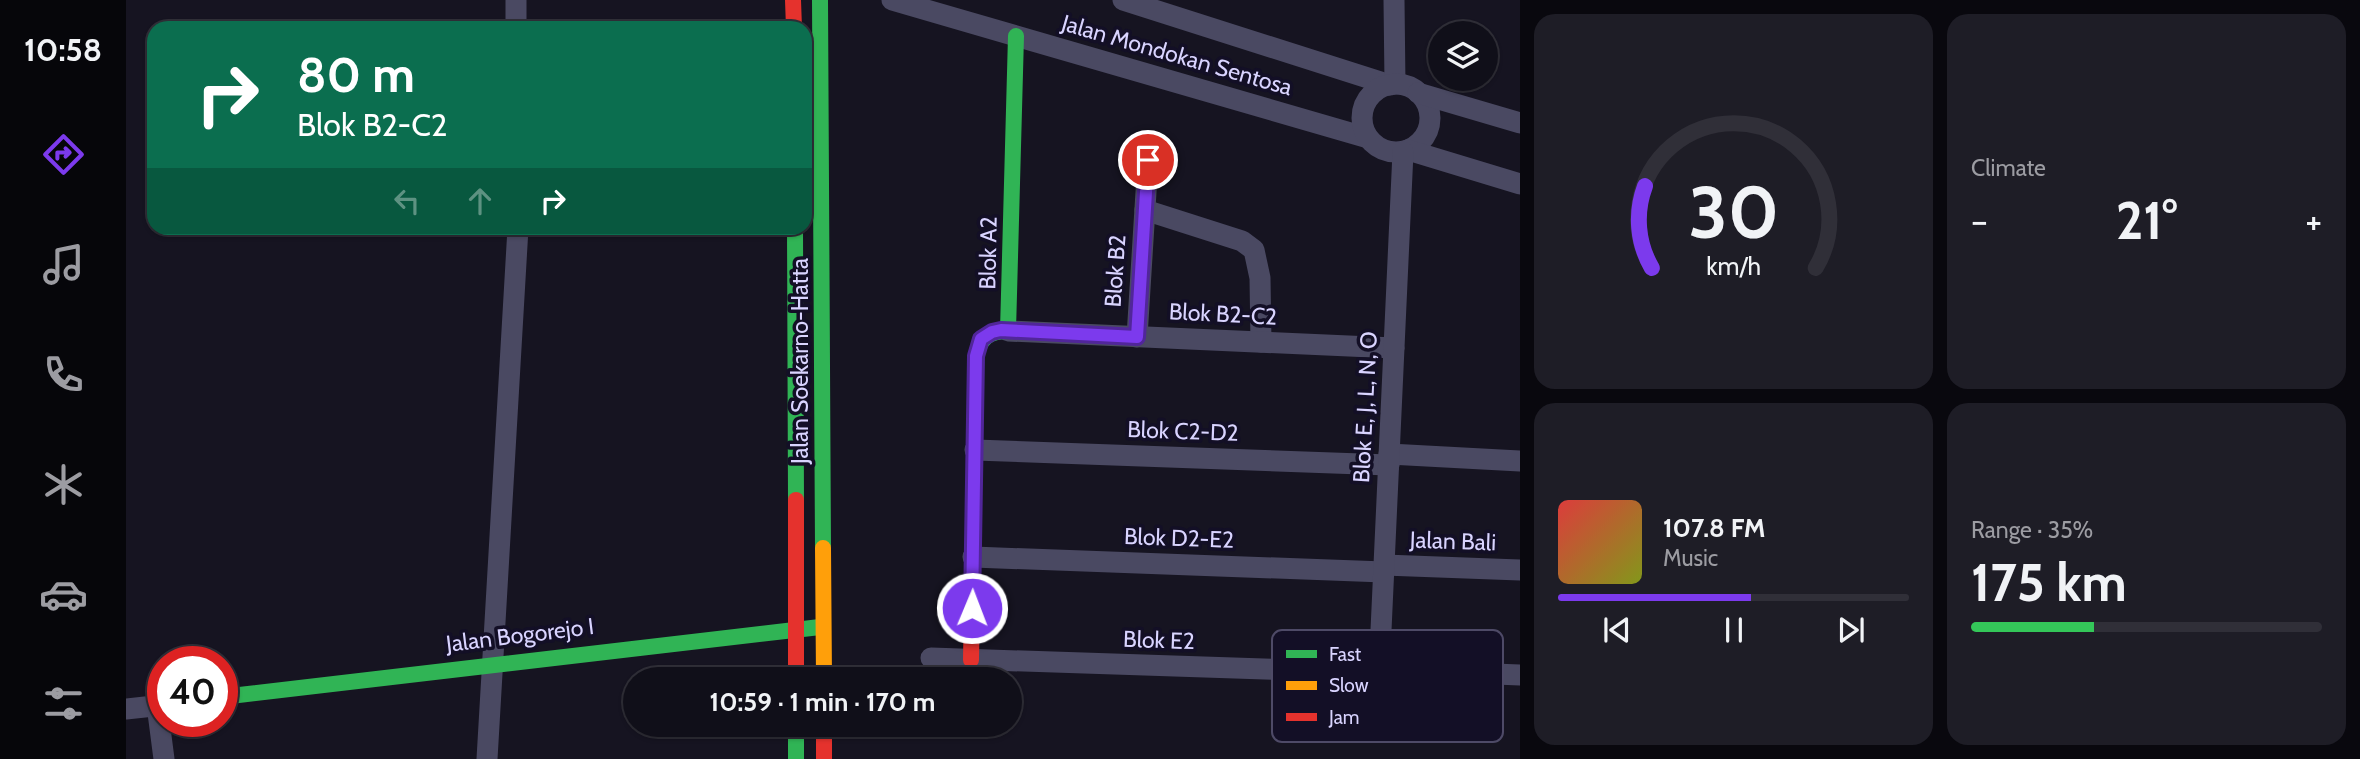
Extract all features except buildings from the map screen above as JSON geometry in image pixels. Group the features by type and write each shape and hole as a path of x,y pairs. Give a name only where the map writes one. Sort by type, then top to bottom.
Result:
{"main road":[{"path":"793,0 794,21"},
{"name":"Jalan Soekarno-Hatta","path":"820,0 824,667"},
{"name":"Blok A2","path":"1008,331 1016,36"},
{"name":"Jalan Soekarno-Hatta","path":"794,235 796,667"},
{"path":"971,660 978,349 985,335 1008,331"},
{"name":"Jalan Bogorejo I","path":"238,695 825,627"},
{"path":"796,737 796,759"},
{"path":"824,737 824,759"}],"street":[{"path":"516,0 516,21"},
{"name":"Jalan Mondokan Sentosa","path":"892,0 1368,138"},
{"name":"Jalan Mondokan Sentosa","path":"1123,0 1393,84"},
{"path":"1393,84 1394,0"},
{"path":"1520,123 1418,93 1404,85 1393,84 1381,88 1366,101 1362,120 1368,138 1383,150 1406,151 1520,184"},
{"path":"1406,151 1424,138 1428,129 1429,109 1418,93"},
{"name":"Blok E, J, L, N, O","path":"1381,630 1406,151"},
{"name":"Blok B2","path":"1137,337 1148,160"},
{"name":"Blok B2","path":"1145,209 1250,245 1258,262 1261,342"},
{"path":"487,759 508,360 517,235"},
{"name":"Blok B2-C2","path":"1008,331 1394,348"},
{"name":"Blok C2-D2","path":"975,450 1520,460"},
{"name":"Blok D2-E2","path":"973,557 1384,568"},
{"name":"Jalan Bali","path":"1384,568 1520,570"},
{"name":"Blok E2","path":"931,658 1272,669"},
{"path":"126,709 147,707"},
{"path":"162,737 164,759"}],"traffic: fast":[{"path":"820,0 823,548"},
{"path":"976,357 986,337 996,332 1008,331 1016,36"},
{"path":"795,235 796,500"},
{"path":"238,695 820,627"},
{"path":"796,737 796,759"}],"traffic: slow":[{"path":"823,548 824,667"}],"traffic: jam":[{"path":"793,0 794,21"},
{"path":"971,660 976,357"},
{"path":"796,500 796,667"},
{"path":"824,737 824,759"}],"route":[{"path":"972,608 976,356 981,339 1001,330 1137,337 1148,160"}]}
